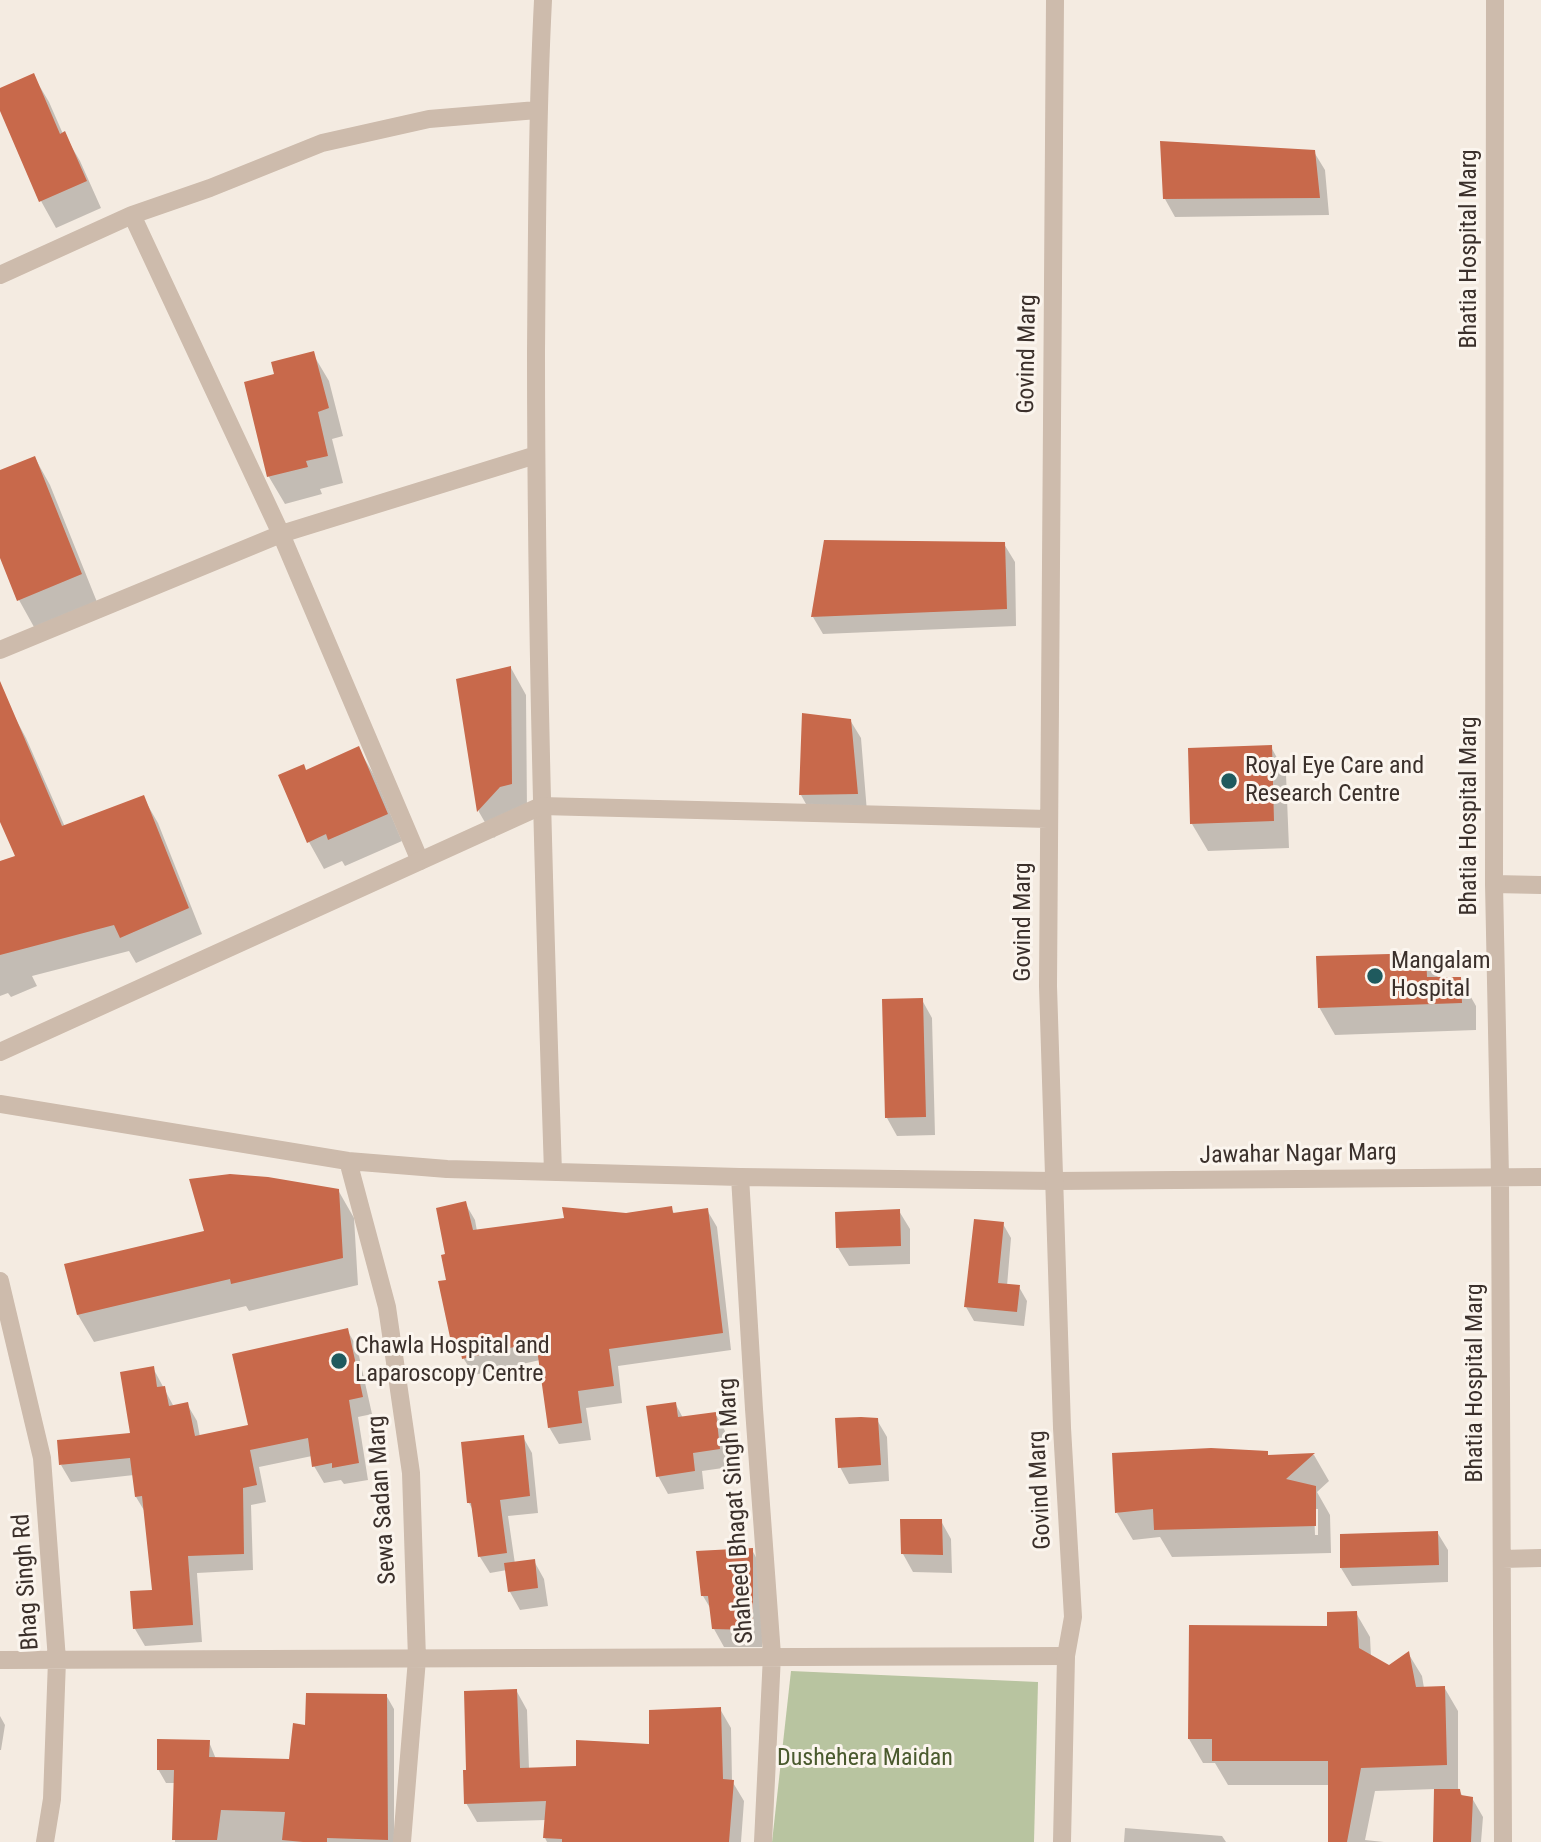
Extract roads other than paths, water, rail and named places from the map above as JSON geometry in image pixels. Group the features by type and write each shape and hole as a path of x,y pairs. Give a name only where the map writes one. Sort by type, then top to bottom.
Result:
{"street":[{"path":"543,0 537,110 536,455 541,806 553,1172"},
{"name":"Govind Marg","path":"1055,0 1048,986 1062,1428 1073,1617 1066,1656 1062,1842"},
{"name":"Bhatia Hospital Marg","path":"1495,0 1494,884 1500,1177 1503,1842"},
{"path":"0,275 132,215 322,144 429,119 537,110"},
{"path":"132,215 281,534 420,862"},
{"path":"0,650 281,534 536,455"},
{"path":"0,1052 541,806 1048,819"},
{"path":"1494,884 1541,885"},
{"name":"Jawahar Nagar Marg","path":"0,1104 348,1161 447,1169 740,1177 1055,1181 1541,1177"},
{"name":"Sewa Sadan Marg","path":"348,1161 387,1307 411,1474 417,1660 402,1842"},
{"name":"Shaheed Bhagat Singh Marg","path":"740,1177 772,1655 763,1842"},
{"name":"Bhag Singh Rd","path":"0,1281 42,1458 57,1660 52,1799 45,1842"},
{"path":"1502,1559 1541,1558"},
{"path":"0,1660 417,1660 772,1655 1066,1656"}],"place":[{"name":"Royal Eye Care and Research Centre","path":"1229,781"},
{"name":"Mangalam Hospital","path":"1375,976"},
{"name":"Chawla Hospital and Laparoscopy Centre","path":"339,1361"}],"park label":[{"name":"Dushehera Maidan","path":"865,1759"}]}
